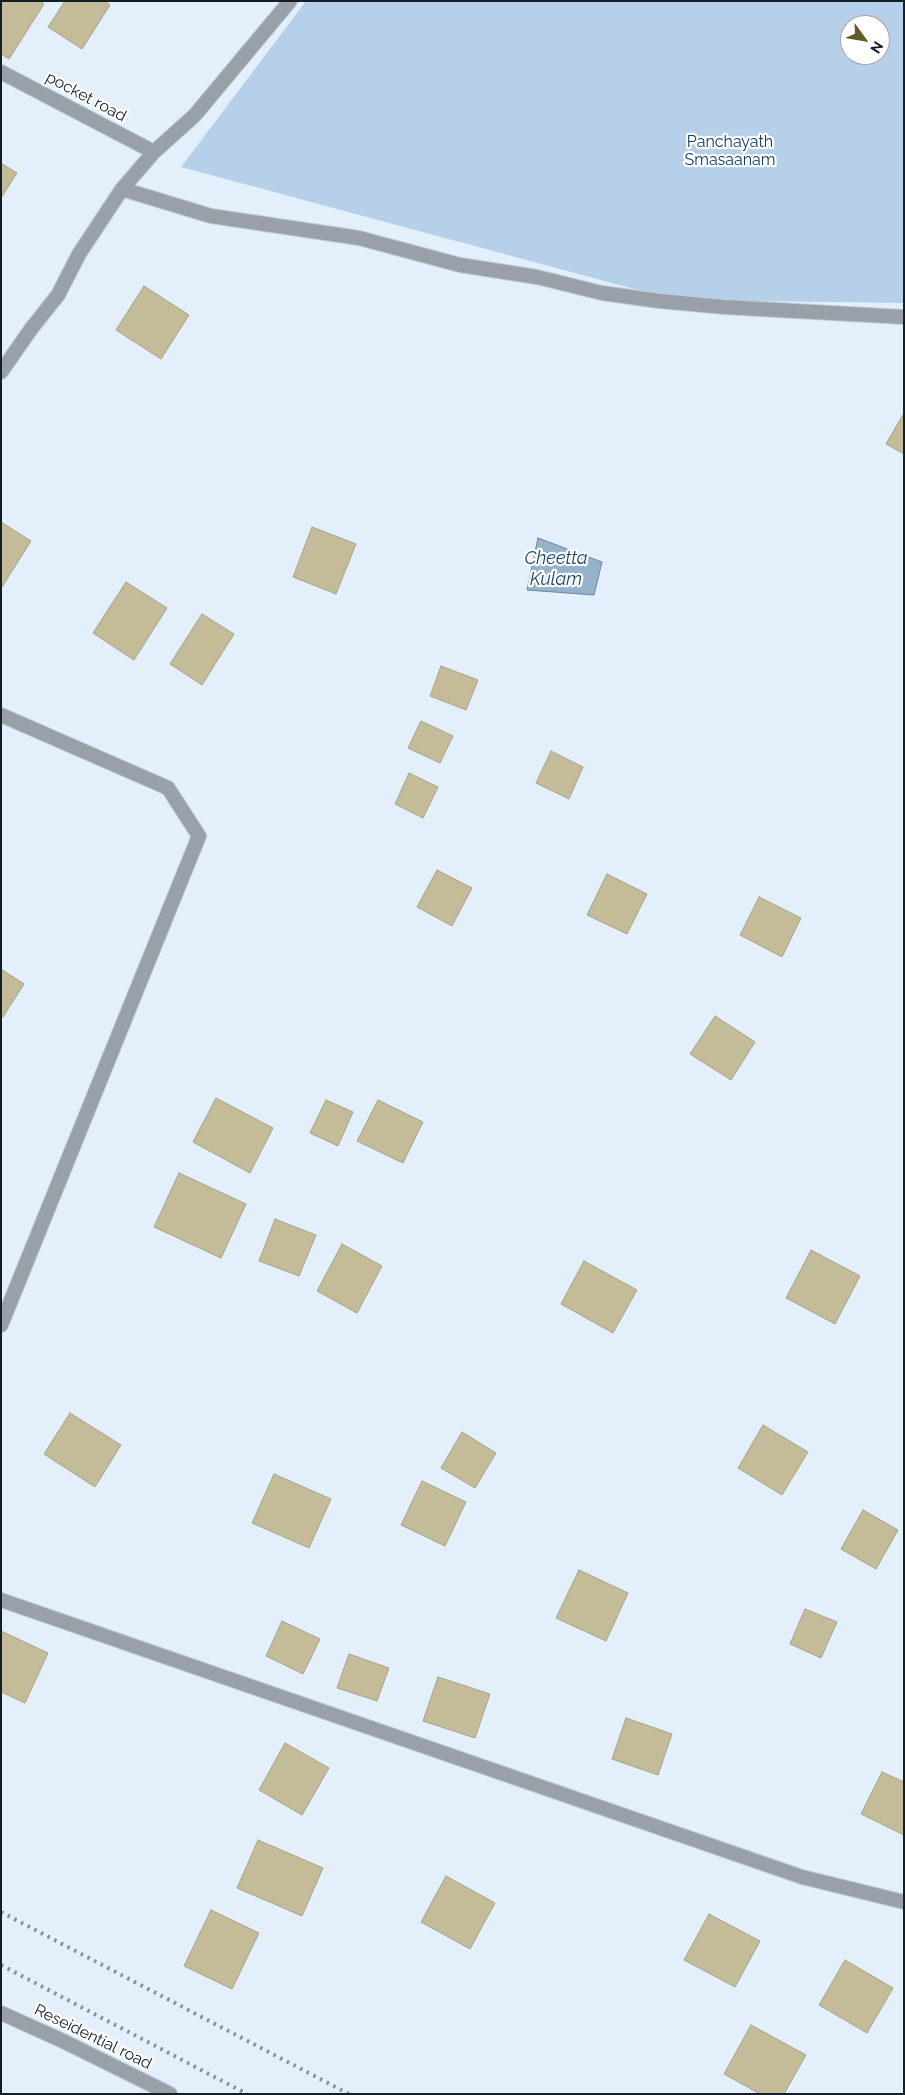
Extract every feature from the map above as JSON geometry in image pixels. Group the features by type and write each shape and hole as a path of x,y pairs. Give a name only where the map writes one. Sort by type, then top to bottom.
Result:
{"street":[{"path":"1,372 58,295 79,254 122,189 154,152 195,115 290,1"},
{"name":"pocket road","path":"1,72 154,152"},
{"path":"122,189 211,216 359,238 460,265 537,277 602,292 659,301 724,307 904,317"},
{"path":"1,715 168,788 199,836 1,1325"},
{"path":"1,1600 802,1877 904,1902"},
{"name":"Reseidential road","path":"1,2013 63,2040 170,2094"}],"green space":[{"name":"Panchayath Smasaanam","path":"306,1 904,1 904,303 675,300 181,167"}],"water":[{"name":"Cheetta Kulam","path":"538,538 602,562 594,595 527,590"}],"building":[{"path":"1,1 39,1 44,4 9,59 1,54"},
{"path":"65,1 105,1 110,5 82,49 48,27"},
{"path":"1,163 17,173 1,198"},
{"path":"144,286 189,315 161,359 116,330"},
{"path":"904,413 904,454 886,444"},
{"path":"1,522 31,541 2,587 1,586"},
{"path":"312,527 356,544 336,594 293,577"},
{"path":"126,582 167,608 134,660 93,633"},
{"path":"202,614 234,634 202,685 170,664"},
{"path":"441,666 478,680 466,710 430,696"},
{"path":"421,721 453,736 440,763 408,748"},
{"path":"551,751 583,767 569,799 536,783"},
{"path":"409,773 438,787 423,818 395,804"},
{"path":"437,870 472,888 452,926 417,907"},
{"path":"607,874 647,894 627,934 587,915"},
{"path":"759,897 801,918 782,957 740,935"},
{"path":"1,969 24,984 3,1017 1,1016"},
{"path":"715,1016 755,1042 731,1080 690,1054"},
{"path":"216,1098 273,1128 250,1173 193,1142"},
{"path":"326,1100 353,1112 338,1146 310,1133"},
{"path":"378,1100 423,1122 403,1163 357,1141"},
{"path":"179,1173 246,1204 221,1258 154,1227"},
{"path":"275,1219 316,1235 299,1276 259,1261"},
{"path":"342,1244 382,1266 357,1313 317,1291"},
{"path":"811,1250 860,1276 835,1324 786,1298"},
{"path":"584,1261 637,1290 613,1333 561,1304"},
{"path":"70,1413 121,1445 95,1487 44,1454"},
{"path":"763,1425 808,1452 782,1495 738,1468"},
{"path":"462,1432 496,1453 475,1488 441,1468"},
{"path":"274,1474 331,1499 309,1548 252,1523"},
{"path":"422,1481 466,1502 445,1546 401,1525"},
{"path":"863,1510 898,1530 876,1569 841,1549"},
{"path":"579,1570 628,1593 606,1641 556,1618"},
{"path":"805,1609 837,1622 821,1658 790,1644"},
{"path":"282,1621 320,1639 303,1674 266,1656"},
{"path":"1,1631 48,1653 25,1703 1,1692"},
{"path":"349,1654 389,1668 377,1701 337,1688"},
{"path":"438,1677 490,1694 475,1738 423,1721"},
{"path":"626,1718 672,1734 658,1775 612,1759"},
{"path":"285,1743 329,1768 302,1815 259,1790"},
{"path":"882,1772 904,1782 904,1835 861,1814"},
{"path":"258,1840 323,1868 302,1916 237,1888"},
{"path":"446,1876 495,1903 470,1949 421,1922"},
{"path":"211,1910 259,1933 232,1989 184,1966"},
{"path":"709,1914 760,1941 735,1987 684,1960"},
{"path":"845,1960 893,1988 867,2033 819,2005"},
{"path":"751,2025 806,2055 784,2094 760,2094 724,2074"}],"railway":[{"path":"1,1912 349,2094"},
{"path":"1,1965 247,2094"}]}
